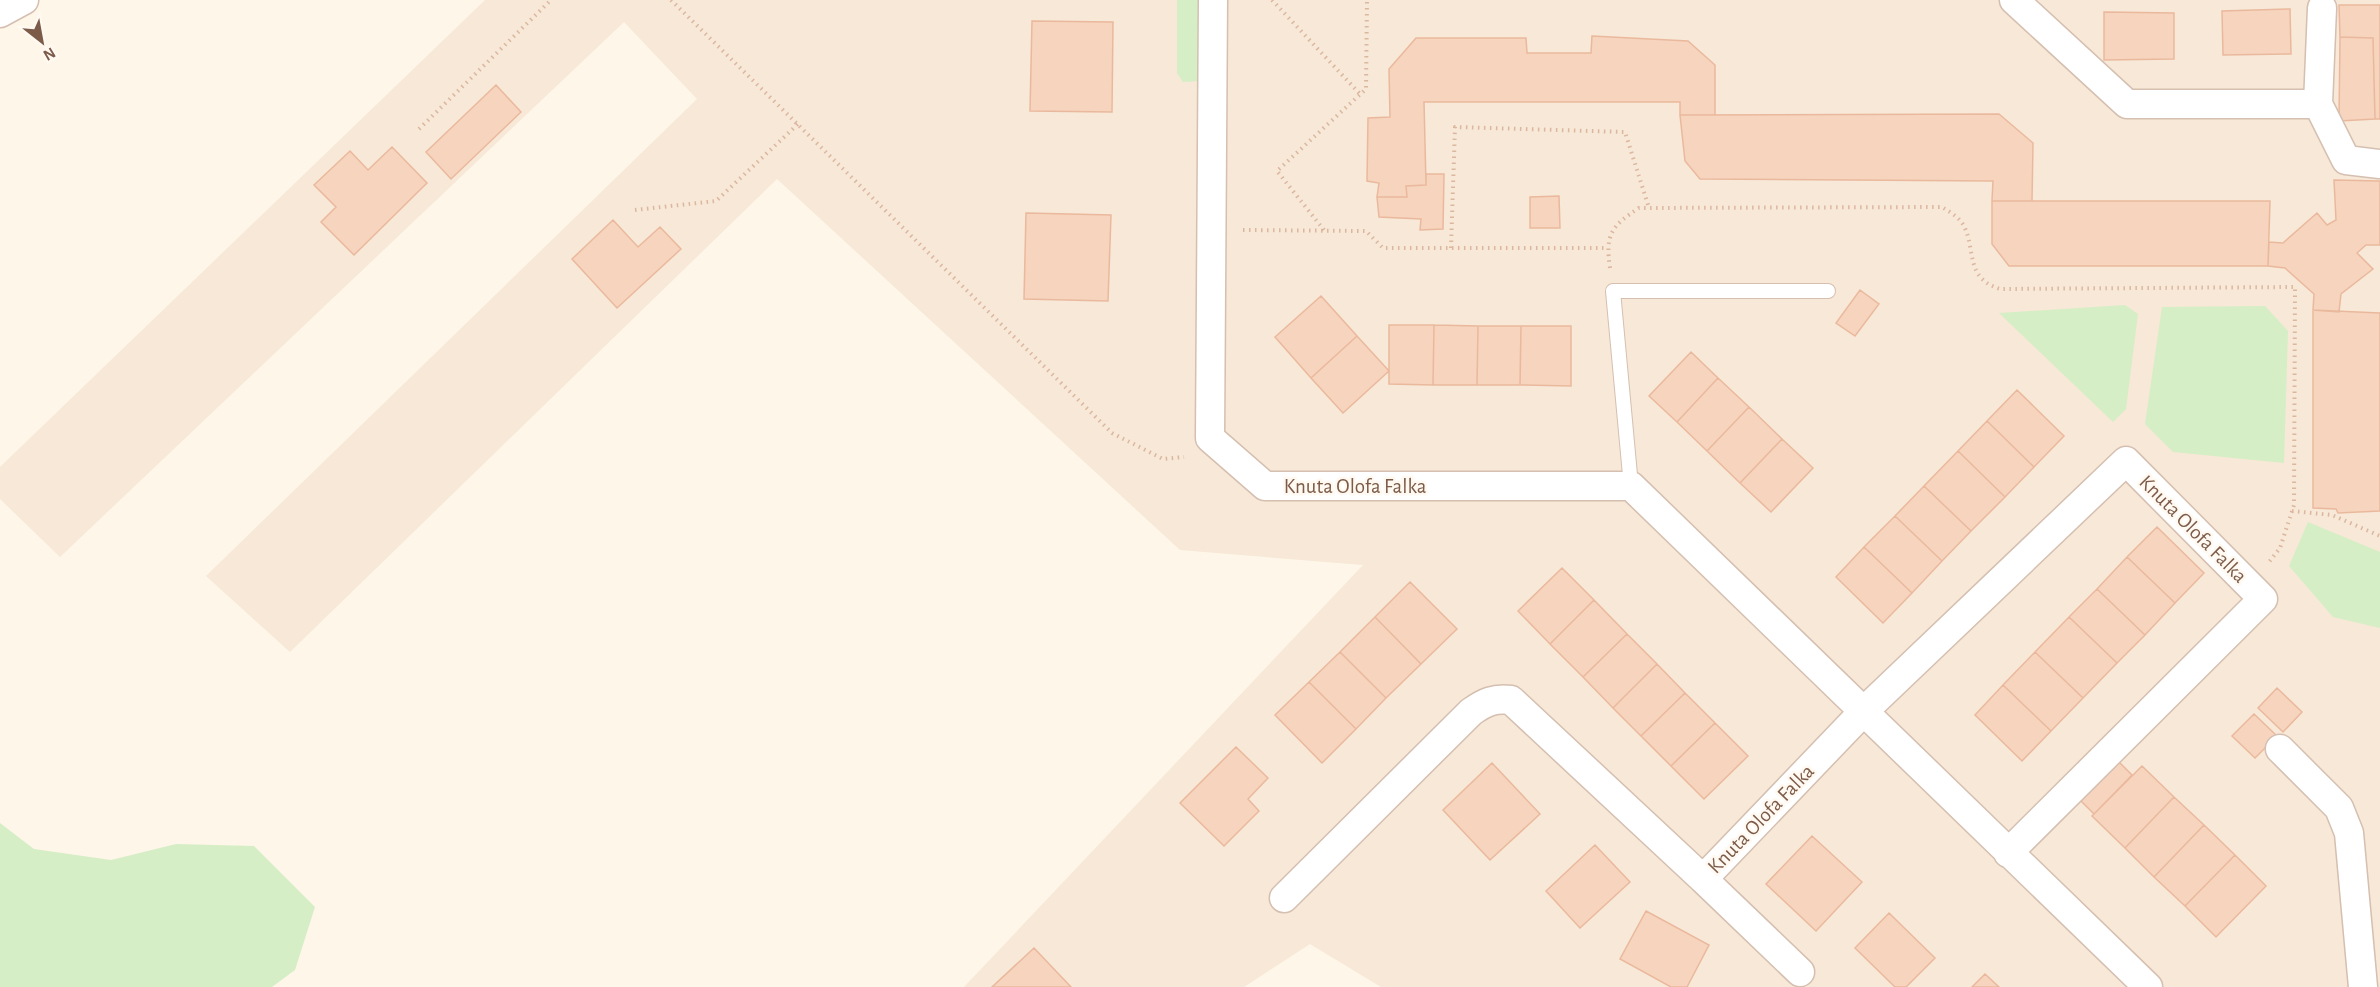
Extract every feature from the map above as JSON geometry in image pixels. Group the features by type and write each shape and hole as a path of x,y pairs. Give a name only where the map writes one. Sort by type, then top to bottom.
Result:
{"street":[{"path":"0,13 24,0"},
{"name":"Knuta Olofa Falka","path":"1213,0 1210,438 1265,486 1631,486"},
{"path":"2014,0 2127,104 2318,104"},
{"path":"2322,8 2318,104 2346,160 2380,164"},
{"name":"Knuta Olofa Falka","path":"1284,898 1471,712 1484,703 1499,698 1512,700 1703,879 1864,711 2126,461 2263,599 2008,853"},
{"path":"1631,486 2148,987"},
{"path":"2280,749 2339,808 2349,833 2363,987"},
{"path":"1703,879 1800,972"}],"lane":[{"path":"1631,486 1613,291 1828,291"}],"path":[{"path":"419,129 551,0"},
{"path":"671,0 1113,433 1163,459 1227,452"},
{"path":"1272,0 1360,94"},
{"path":"1325,231 1277,171 1366,89 1367,0"},
{"path":"635,210 716,201 798,124"},
{"path":"1451,248 1455,127 1625,132 1649,208"},
{"path":"1613,291 1607,248 1610,234 1621,220 1639,208 1942,207 1955,215 1964,226 1972,262 1978,274 1987,285 2000,289 2295,287 2294,505 2280,548 2249,585"},
{"path":"1212,230 1366,231 1383,248 1607,248"},
{"path":"2292,512 2332,515 2380,536"}],"shaded area":[{"path":"485,0 2380,0 2380,987 1381,987 1310,944 1244,987 964,987 1363,565 1180,550 777,179 290,652 206,576 697,99 624,22 60,557 0,499 0,467"}],"green space":[{"path":"1177,0 1202,0 1201,81 1183,82 1177,73"},
{"path":"2125,305 2138,314 2126,409 2113,422 1999,313"},
{"path":"2265,306 2288,331 2284,463 2173,452 2145,424 2162,307"},
{"path":"2308,522 2380,552 2380,628 2333,617 2289,566"},
{"path":"0,823 34,849 111,860 176,844 254,846 315,907 295,970 272,987 0,987"}],"building":[{"path":"2339,5 2380,5 2380,119 2375,119 2373,38 2340,37"},
{"path":"2290,9 2291,54 2223,55 2222,11"},
{"path":"2104,12 2174,13 2174,59 2104,60"},
{"path":"1032,21 1113,22 1112,112 1030,111"},
{"path":"1592,36 1688,41 1715,65 1715,115 1680,115 1680,102 1424,102 1426,185 1406,186 1407,197 1377,197 1379,183 1367,181 1368,118 1390,117 1389,69 1416,38 1526,38 1527,53 1591,53"},
{"path":"2340,37 2373,38 2375,119 2339,121"},
{"path":"496,85 521,112 451,179 426,152"},
{"path":"1999,114 2033,143 2032,201 1992,201 1993,181 1700,179 1685,161 1680,115"},
{"path":"392,147 427,183 354,255 321,222 336,207 314,185 350,151 368,170"},
{"path":"1426,174 1444,174 1443,229 1420,230 1421,219 1379,217 1377,197 1407,197 1406,186 1426,185"},
{"path":"2334,180 2380,181 2380,245 2366,245 2357,253 2373,269 2341,294 2339,312 2313,310 2314,294 2285,268 2268,266 2269,242 2283,243 2317,213 2327,225 2336,220"},
{"path":"1559,196 1560,228 1530,228 1530,197"},
{"path":"1992,201 2270,201 2268,266 2009,266 1992,244"},
{"path":"1026,213 1111,215 1108,301 1024,299"},
{"path":"613,220 638,247 660,227 681,249 617,308 572,259"},
{"path":"1860,290 1879,304 1855,336 1836,323"},
{"path":"1321,296 1357,336 1311,378 1275,337"},
{"path":"2313,310 2380,313 2380,511 2338,513 2336,509 2313,508"},
{"path":"1389,325 1434,325 1433,385 1389,384"},
{"path":"1434,325 1478,326 1477,385 1433,385"},
{"path":"1478,326 1521,326 1520,385 1477,385"},
{"path":"1521,326 1571,326 1571,386 1520,385"},
{"path":"1357,336 1389,371 1343,413 1311,378"},
{"path":"1691,352 1718,378 1677,422 1649,396"},
{"path":"1718,378 1749,407 1707,451 1677,422"},
{"path":"2017,390 2064,436 2034,467 1987,421"},
{"path":"1749,407 1782,439 1740,483 1707,451"},
{"path":"1987,421 2034,467 2005,497 1958,451"},
{"path":"1782,439 1813,468 1771,512 1740,483"},
{"path":"1958,451 2005,497 1971,531 1924,486"},
{"path":"1924,486 1971,531 1942,561 1895,516"},
{"path":"1895,516 1942,561 1912,593 1864,547"},
{"path":"2157,527 2204,573 2175,603 2127,557"},
{"path":"1864,547 1912,593 1883,623 1836,577"},
{"path":"2127,557 2175,603 2145,635 2097,589"},
{"path":"1562,568 1594,600 1550,644 1518,611"},
{"path":"1410,582 1457,629 1421,664 1375,617"},
{"path":"2097,589 2145,635 2117,663 2069,617"},
{"path":"1594,600 1627,634 1583,677 1550,644"},
{"path":"1375,617 1421,664 1386,698 1340,652"},
{"path":"2069,617 2117,663 2083,698 2035,652"},
{"path":"1627,634 1657,664 1613,708 1583,677"},
{"path":"1340,652 1386,698 1356,729 1309,682"},
{"path":"2035,652 2083,698 2051,731 2003,685"},
{"path":"1657,664 1685,693 1641,736 1613,708"},
{"path":"1309,682 1356,729 1322,763 1275,715"},
{"path":"2003,685 2051,731 2022,761 1975,715"},
{"path":"2277,688 2302,712 2283,732 2258,708"},
{"path":"1685,693 1715,723 1671,766 1641,736"},
{"path":"2254,714 2277,736 2255,758 2232,736"},
{"path":"1715,723 1748,756 1704,799 1671,766"},
{"path":"1236,747 1268,778 1248,799 1259,811 1224,846 1180,803"},
{"path":"2118,761 2132,775 2094,814 2080,800"},
{"path":"1492,763 1540,814 1490,860 1443,810"},
{"path":"2142,766 2174,797 2125,848 2092,816"},
{"path":"2174,797 2204,825 2154,877 2125,848"},
{"path":"2204,825 2235,855 2185,906 2154,877"},
{"path":"1812,836 1862,882 1816,931 1766,884"},
{"path":"1595,845 1630,882 1580,928 1546,891"},
{"path":"2235,855 2266,886 2216,937 2185,906"},
{"path":"1646,911 1709,945 1687,987 1671,987 1620,959"},
{"path":"1889,913 1935,958 1906,987 1895,987 1855,948"},
{"path":"1034,948 1071,987 992,987"},
{"path":"1985,974 1999,987 1972,987"}]}
